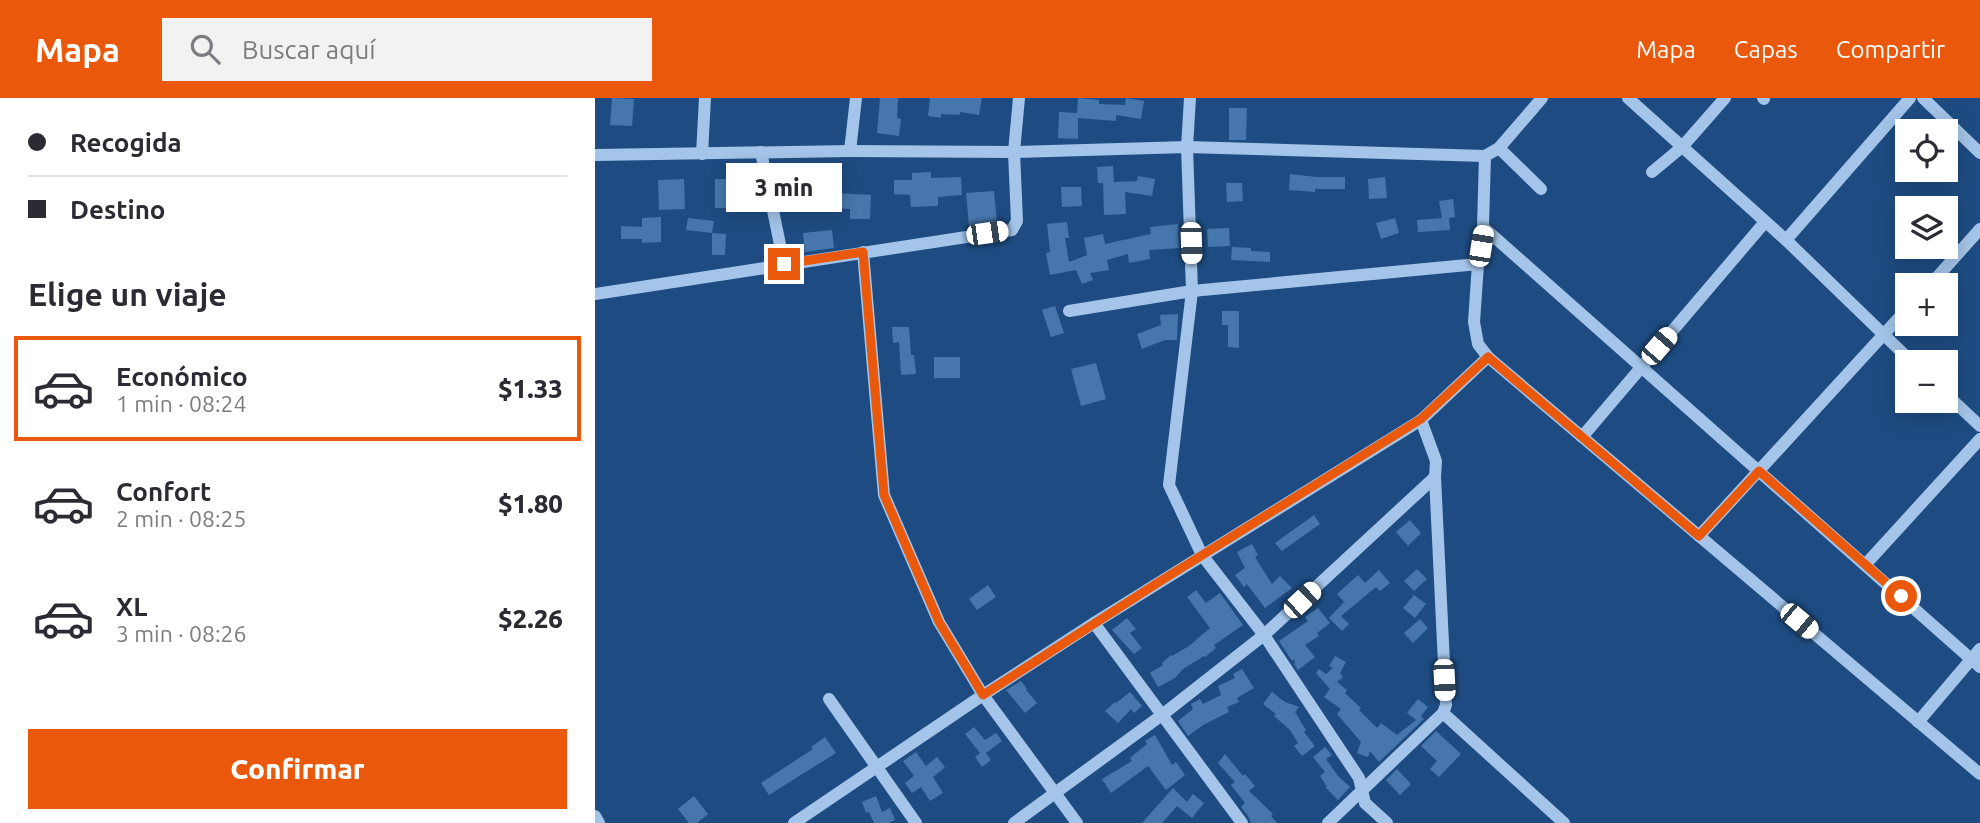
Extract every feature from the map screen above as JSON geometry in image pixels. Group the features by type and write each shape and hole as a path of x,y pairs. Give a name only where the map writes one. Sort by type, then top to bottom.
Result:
{"street":[{"path":"702,154 705,98"},
{"path":"850,151 856,98"},
{"path":"595,294 1012,230 1017,221 1014,152 1019,98"},
{"path":"1190,98 1187,147 1192,291 1169,485 1202,555 1264,635 1359,778 1365,803 1387,823"},
{"path":"595,155 850,151 1014,152 1187,147 1485,156 1499,148 1542,98"},
{"path":"1628,98 1786,240 1899,350"},
{"path":"1652,172 1682,147 1725,98"},
{"path":"1786,240 1910,98"},
{"path":"1923,98 1980,153"},
{"path":"1499,148 1541,189"},
{"path":"761,152 784,264"},
{"path":"1485,156 1483,227 1474,322 1478,344 1488,357 1980,774"},
{"path":"1582,437 1765,222"},
{"path":"1483,227 1865,565 1977,659 1919,722"},
{"path":"1941,273 1980,229"},
{"path":"863,252 884,495 939,622 983,695 1077,823"},
{"path":"1069,311 1192,291 1478,264"},
{"path":"1699,536 1895,322"},
{"path":"794,823 1094,623 1421,419 1488,357"},
{"path":"1958,405 1980,426"},
{"path":"1328,823 1443,713 1445,705 1436,461 1421,419"},
{"path":"1865,565 1980,439"},
{"path":"1014,823 1162,715 1264,635 1435,477"},
{"path":"1094,623 1242,823"},
{"path":"829,699 916,823"},
{"path":"1443,713 1564,823"},
{"path":"595,816 599,822"}],"building":[{"path":"612,98 634,99 632,126 610,125"},
{"path":"880,98 898,98 897,118 901,119 899,136 877,133"},
{"path":"930,98 982,98 979,115 960,112 960,115 941,114 941,118 928,116"},
{"path":"1078,98 1099,100 1099,104 1125,105 1126,98 1144,101 1141,119 1116,115 1116,121 1078,118 1078,139 1058,138 1059,112 1077,113"},
{"path":"1229,108 1247,108 1246,140 1229,140"},
{"path":"1113,166 1114,182 1137,181 1138,176 1155,179 1152,196 1125,192 1126,214 1104,215 1103,183 1098,183 1097,167"},
{"path":"931,172 931,178 961,177 962,195 938,197 938,206 911,207 910,195 894,194 894,180 912,180 912,173"},
{"path":"1290,174 1345,177 1345,189 1315,189 1315,192 1289,190"},
{"path":"1385,177 1387,198 1369,199 1368,179"},
{"path":"684,179 685,209 659,210 658,180"},
{"path":"715,179 736,179 737,208 715,208"},
{"path":"811,182 828,183 827,201 810,200"},
{"path":"1226,183 1242,183 1243,201 1227,202"},
{"path":"1061,187 1081,187 1082,206 1062,207"},
{"path":"994,191 997,223 969,226 966,193"},
{"path":"837,193 871,195 870,219 850,219 850,209 836,208"},
{"path":"1453,199 1455,217 1449,218 1450,230 1418,232 1417,220 1442,218 1439,201"},
{"path":"661,217 661,242 642,243 642,239 621,239 621,226 642,227 642,218"},
{"path":"688,218 714,221 712,233 686,230"},
{"path":"1395,218 1399,233 1381,239 1376,223"},
{"path":"1067,222 1069,238 1065,238 1069,262 1087,255 1084,238 1103,234 1105,244 1151,234 1150,227 1178,224 1179,248 1149,250 1150,259 1129,263 1128,254 1107,260 1109,270 1090,273 1093,280 1082,284 1076,270 1050,275 1046,253 1050,252 1047,224"},
{"path":"1229,228 1230,246 1208,247 1207,229"},
{"path":"832,230 834,248 805,252 803,233"},
{"path":"712,233 726,234 725,255 712,255"},
{"path":"1232,247 1270,252 1270,262 1231,260"},
{"path":"1055,306 1064,333 1051,337 1042,310"},
{"path":"1222,311 1239,311 1239,348 1228,347 1228,325 1222,325"},
{"path":"1178,314 1177,340 1165,340 1142,349 1137,334 1161,325 1160,315"},
{"path":"892,327 909,327 911,355 914,355 916,374 901,375 899,342 893,343"},
{"path":"934,357 960,357 960,378 934,378"},
{"path":"1096,363 1106,399 1081,406 1071,369"},
{"path":"1314,515 1320,524 1282,551 1275,543"},
{"path":"1410,520 1421,533 1408,546 1396,532"},
{"path":"1252,544 1258,555 1255,557 1272,584 1280,576 1292,588 1265,608 1247,584 1244,587 1235,575 1245,568 1237,552"},
{"path":"1417,569 1427,579 1414,591 1404,581"},
{"path":"1379,570 1390,583 1380,591 1376,587 1341,616 1349,624 1342,631 1329,618 1344,602 1337,594 1358,575 1365,583"},
{"path":"988,585 996,597 977,610 969,599"},
{"path":"1196,590 1206,603 1220,593 1243,625 1214,645 1216,648 1205,657 1158,687 1150,673 1210,628 1187,597"},
{"path":"1414,595 1426,604 1415,618 1403,608"},
{"path":"1318,608 1330,623 1317,633 1319,636 1305,645 1315,657 1298,670 1294,659 1292,661 1279,641 1308,621 1305,617"},
{"path":"1127,618 1136,629 1130,633 1142,648 1134,654 1112,630"},
{"path":"1420,619 1428,628 1413,643 1404,633"},
{"path":"1335,656 1346,662 1340,673 1343,677 1337,682 1347,690 1345,693 1377,728 1381,723 1397,735 1416,720 1407,713 1418,699 1428,707 1421,716 1424,719 1379,762 1370,751 1368,757 1357,753 1361,742 1337,714 1341,709 1324,697 1330,689 1316,673 1319,669 1326,674 1333,668 1329,666"},
{"path":"1242,669 1254,688 1237,698 1239,702 1227,707 1229,712 1188,736 1178,721 1193,709 1191,704 1200,699 1203,704 1221,695 1218,686 1235,678 1233,674"},
{"path":"1021,681 1037,703 1025,713 1006,690"},
{"path":"1130,692 1142,706 1134,713 1131,709 1118,723 1105,711"},
{"path":"1272,692 1285,702 1299,707 1295,712 1306,730 1304,732 1315,746 1302,756 1294,746 1298,743 1290,730 1263,704"},
{"path":"974,727 985,740 996,733 1002,741 986,753 991,760 982,767 975,757 980,753 965,734"},
{"path":"1436,731 1461,754 1439,777 1430,769 1437,761 1421,746"},
{"path":"1155,735 1172,765 1176,762 1185,775 1166,790 1148,766 1111,793 1102,779 1132,761 1130,758 1147,744 1145,741"},
{"path":"825,737 836,753 769,795 761,783 813,749 811,747"},
{"path":"1325,747 1332,755 1326,759 1350,787 1338,800 1326,788 1320,776 1325,772 1313,757"},
{"path":"916,752 926,766 937,757 945,767 933,777 943,793 930,801 921,787 912,793 905,783 914,776 903,761"},
{"path":"1225,754 1255,786 1249,791 1273,814 1271,816 1277,823 1251,823 1241,807 1245,803 1231,785 1235,782 1218,763"},
{"path":"1397,769 1411,784 1400,795 1386,780"},
{"path":"1173,788 1187,802 1193,794 1204,803 1192,818 1177,806 1162,823 1142,823"},
{"path":"694,796 708,814 697,823 689,823 678,809"},
{"path":"876,796 882,812 890,808 895,820 889,823 874,823 869,812 866,813 862,802"}],"route":[{"path":"784,264 863,252 884,495 939,622 983,695 1421,419 1488,357 1699,536 1759,471 1901,596"}]}
